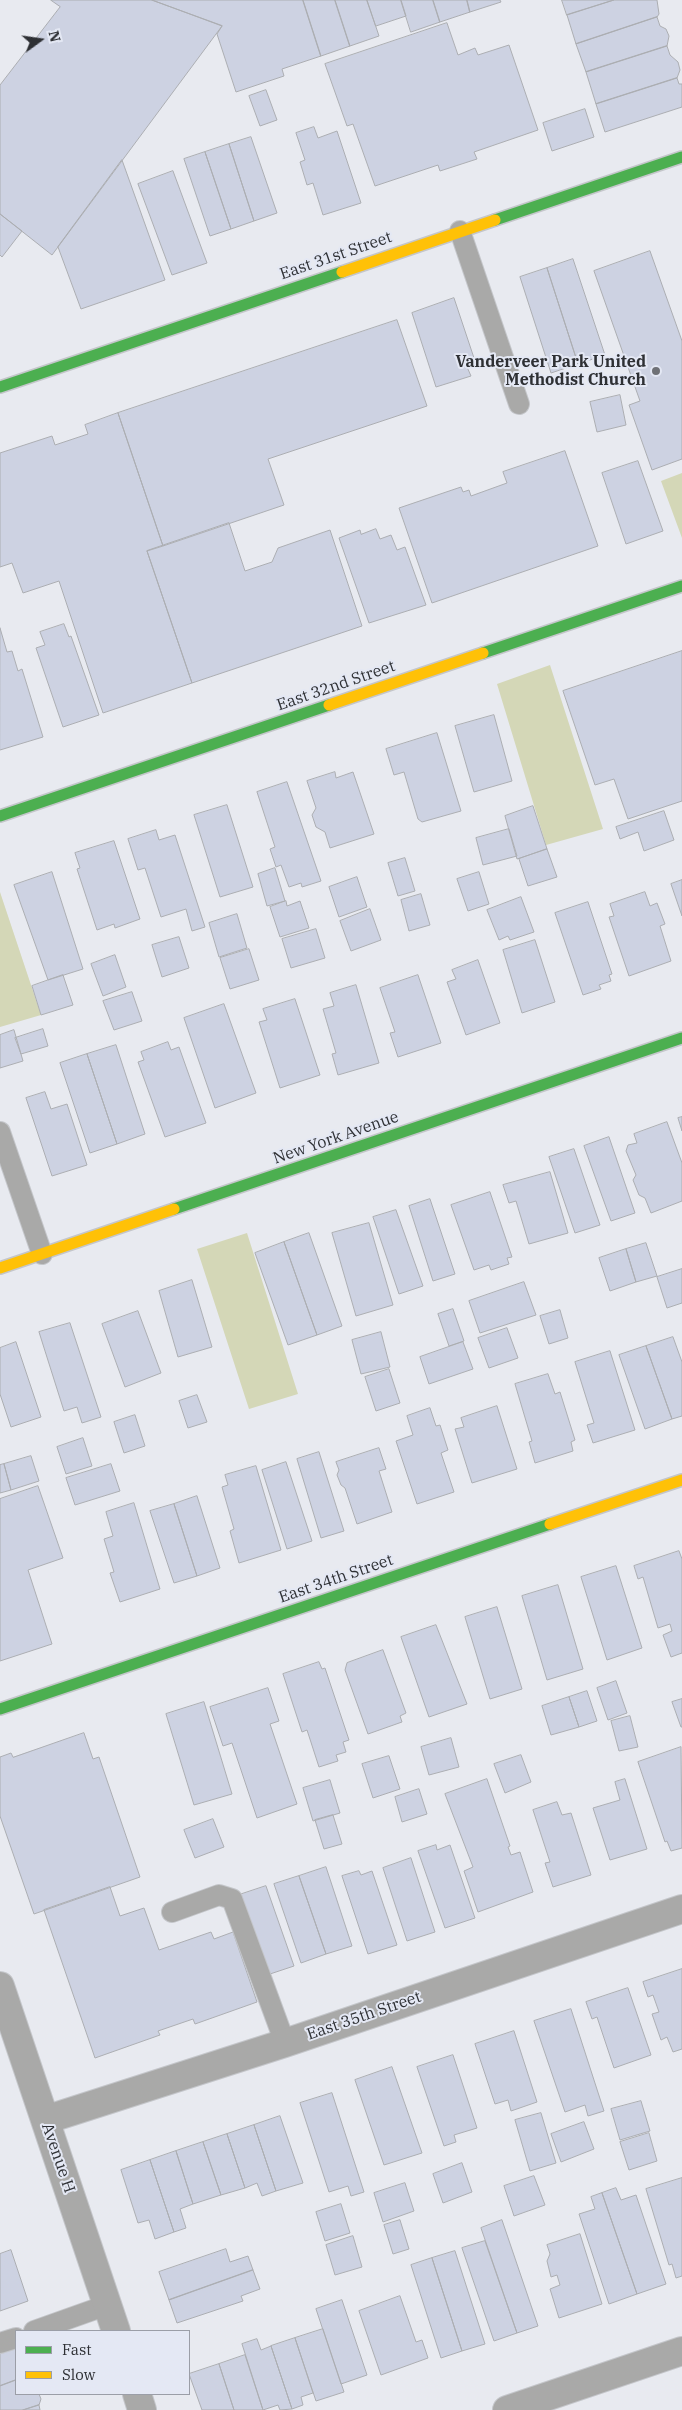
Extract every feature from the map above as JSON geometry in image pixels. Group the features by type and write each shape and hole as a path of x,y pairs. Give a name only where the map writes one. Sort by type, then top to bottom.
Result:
{"street":[{"name":"East 31st Street","path":"0,387 682,156"},
{"name":"East 32nd Street","path":"0,816 682,586"},
{"name":"New York Avenue","path":"0,1268 682,1038"},
{"name":"East 34th Street","path":"0,1709 682,1480"},
{"name":"East 35th Street","path":"45,2120 682,1909"},
{"name":"Avenue H","path":"0,1986 116,2330"},
{"path":"507,2410 682,2351"},
{"path":"137,2395 142,2410"}],"lane":[{"path":"460,231 519,404"},
{"path":"0,1132 42,1254"},
{"path":"172,1912 219,1895 232,1899 285,2042"},
{"path":"37,2330 107,2305"},
{"path":"0,2344 15,2338"}],"green space":[{"path":"682,473 682,538 661,481"},
{"path":"550,665 603,829 546,845 497,684"},
{"path":"0,892 41,1015 0,1027"},
{"path":"247,1233 298,1394 249,1409 197,1249"}],"building":[{"path":"51,0 152,0 222,26 52,255 0,214 0,85 60,7"},
{"path":"152,0 303,0 321,56 282,69 284,76 236,92 217,34 222,26"},
{"path":"303,0 335,0 350,46 321,56"},
{"path":"335,0 367,0 379,36 350,46"},
{"path":"367,0 401,0 406,16 376,26"},
{"path":"401,0 433,0 440,22 411,32"},
{"path":"433,0 467,0 470,12 440,22"},
{"path":"467,0 500,0 501,2 470,12"},
{"path":"562,0 614,0 567,15"},
{"path":"614,0 657,0 659,14 657,17 576,44 567,15"},
{"path":"657,17 660,26 666,29 669,36 667,46 586,72 576,44"},
{"path":"447,23 458,55 475,48 478,55 509,45 538,130 474,152 477,159 440,171 438,165 375,186 353,124 347,126 325,64"},
{"path":"667,46 670,55 678,62 680,70 677,78 596,104 586,72"},
{"path":"677,78 679,84 682,84 682,107 605,132 596,104"},
{"path":"266,90 277,120 260,126 249,96"},
{"path":"585,109 594,137 552,151 543,123"},
{"path":"314,127 318,138 337,131 361,203 323,215 313,183 307,185 300,162 305,160 296,133"},
{"path":"251,137 277,213 254,221 229,144"},
{"path":"229,144 254,221 231,229 205,152"},
{"path":"205,152 231,229 210,236 184,159"},
{"path":"122,160 165,280 81,309 58,247"},
{"path":"173,171 207,263 172,275 138,184"},
{"path":"0,214 22,231 2,257 0,255"},
{"name":"Vanderveer Park United Methodist Church","path":"650,251 682,341 682,459 652,470 629,405 640,401 594,271"},
{"path":"573,259 605,355 578,364 547,268"},
{"path":"547,268 578,364 551,373 520,277"},
{"path":"454,298 476,364 467,367 471,376 436,387 412,313"},
{"path":"397,320 427,406 268,459 284,505 163,546 118,413"},
{"path":"620,395 626,425 597,432 590,402"},
{"path":"118,413 163,546 147,551 192,683 103,713 59,581 23,593 12,563 0,567 0,453 52,436 55,445 88,434 85,425"},
{"path":"565,451 598,546 432,603 399,508 461,487 463,492 469,490 471,496 507,483 503,472"},
{"path":"638,461 663,531 626,544 602,473"},
{"path":"229,523 245,571 272,562 278,548 330,530 362,626 192,683 147,551"},
{"path":"376,529 380,539 391,535 397,550 405,547 426,605 369,623 339,538 360,530 361,534"},
{"path":"64,624 69,637 71,636 99,715 63,727 36,648 45,645 40,632"},
{"path":"0,628 7,652 12,651 18,671 22,669 43,737 0,750"},
{"path":"682,651 682,801 628,819 614,779 595,785 563,691"},
{"path":"494,715 512,781 474,792 455,726"},
{"path":"437,733 461,811 422,822 418,819 404,772 394,775 386,749"},
{"path":"335,772 336,778 353,772 374,834 330,848 325,832 316,827 312,815 316,808 307,781"},
{"path":"287,782 321,881 302,887 301,883 289,887 281,865 276,867 270,849 275,847 257,792"},
{"path":"227,805 253,887 220,897 194,815"},
{"path":"533,806 547,849 517,859 505,816"},
{"path":"664,811 674,840 644,851 638,832 620,839 616,827"},
{"path":"509,829 517,856 483,865 476,838"},
{"path":"156,830 159,840 175,835 205,927 192,931 186,909 161,917 145,868 138,870 128,839"},
{"path":"114,841 140,919 115,928 114,924 97,930 77,869 80,868 75,853"},
{"path":"547,849 557,877 528,886 519,859"},
{"path":"405,858 415,891 398,896 388,863"},
{"path":"275,868 285,901 267,906 258,874"},
{"path":"52,872 83,969 48,980 14,885"},
{"path":"479,872 489,904 468,911 457,879"},
{"path":"357,877 367,907 339,917 329,887"},
{"path":"682,880 682,916 671,884"},
{"path":"645,892 650,906 657,903 665,924 660,926 671,961 629,976 609,917 614,916 610,904"},
{"path":"421,894 430,925 409,931 401,900"},
{"path":"521,897 534,932 510,940 508,936 499,940 487,910"},
{"path":"286,901 287,906 300,901 309,928 280,937 270,907"},
{"path":"588,902 612,974 609,975 611,981 599,985 601,989 583,995 555,913"},
{"path":"370,909 381,940 351,951 340,921"},
{"path":"237,914 247,948 219,957 209,923"},
{"path":"316,929 325,958 291,968 282,939"},
{"path":"179,937 189,968 162,977 152,945"},
{"path":"535,940 555,1002 522,1013 503,950"},
{"path":"249,949 259,980 230,989 220,958"},
{"path":"115,955 126,987 103,996 91,964"},
{"path":"478,960 500,1023 466,1035 447,982 456,979 452,970"},
{"path":"63,975 73,1005 41,1015 32,986"},
{"path":"418,975 441,1043 398,1057 390,1033 395,1032 380,988"},
{"path":"356,985 379,1063 338,1075 332,1054 336,1053 323,1009 334,1006 330,993"},
{"path":"132,992 142,1021 114,1030 103,1001"},
{"path":"295,999 320,1075 280,1088 259,1022 267,1020 263,1009"},
{"path":"224,1004 256,1093 215,1108 184,1018"},
{"path":"43,1029 48,1046 21,1054 15,1038"},
{"path":"14,1030 23,1061 0,1068 0,1035"},
{"path":"168,1042 171,1050 179,1047 206,1123 165,1137 138,1062 144,1060 141,1052"},
{"path":"116,1045 145,1134 117,1144 87,1054"},
{"path":"87,1054 117,1144 90,1153 60,1063"},
{"path":"45,1092 51,1109 67,1104 87,1165 52,1176 26,1098"},
{"path":"682,1117 682,1131 678,1118"},
{"path":"667,1122 682,1163 682,1201 651,1213 645,1198 639,1195 633,1180 636,1175 626,1151 628,1145 637,1143 634,1134"},
{"path":"609,1137 635,1213 611,1221 584,1146"},
{"path":"574,1149 600,1225 575,1233 549,1157"},
{"path":"550,1172 568,1233 529,1244 516,1201 509,1203 503,1185"},
{"path":"490,1192 512,1257 507,1258 509,1264 491,1270 489,1265 474,1270 451,1205"},
{"path":"430,1199 455,1274 433,1281 409,1206"},
{"path":"396,1210 423,1286 399,1294 373,1217"},
{"path":"369,1223 393,1305 356,1316 332,1233"},
{"path":"309,1233 342,1326 317,1335 284,1242"},
{"path":"284,1242 317,1335 288,1345 255,1253"},
{"path":"646,1243 657,1276 636,1282 626,1249"},
{"path":"626,1249 636,1282 610,1291 599,1258"},
{"path":"682,1269 682,1303 667,1308 657,1277"},
{"path":"192,1280 212,1347 178,1357 159,1291"},
{"path":"524,1282 536,1315 480,1333 469,1301"},
{"path":"453,1309 464,1341 449,1346 438,1314"},
{"path":"560,1310 568,1338 549,1344 540,1316"},
{"path":"138,1311 161,1373 125,1387 102,1324"},
{"path":"70,1323 101,1417 82,1423 77,1407 64,1411 39,1332"},
{"path":"507,1328 518,1358 489,1368 478,1338"},
{"path":"381,1332 390,1367 361,1374 352,1340"},
{"path":"673,1337 682,1362 682,1416 672,1419 646,1346"},
{"path":"16,1342 41,1417 11,1427 0,1394 0,1348"},
{"path":"463,1342 473,1369 429,1384 420,1357"},
{"path":"646,1346 672,1419 645,1429 619,1355"},
{"path":"610,1351 635,1430 593,1443 587,1425 594,1423 575,1362"},
{"path":"389,1369 400,1403 376,1411 365,1377"},
{"path":"548,1374 555,1394 560,1392 575,1440 571,1442 573,1451 535,1463 529,1442 532,1441 515,1384"},
{"path":"197,1395 207,1422 188,1428 179,1401"},
{"path":"497,1406 517,1469 472,1483 455,1429 464,1427 461,1418"},
{"path":"430,1408 436,1426 440,1425 448,1450 441,1453 454,1492 417,1504 396,1441 413,1435 407,1416"},
{"path":"135,1415 145,1446 124,1453 114,1422"},
{"path":"83,1438 92,1466 66,1474 57,1447"},
{"path":"379,1448 386,1469 379,1471 392,1512 357,1524 345,1488 341,1485 337,1475 339,1470 336,1462"},
{"path":"319,1452 344,1531 321,1538 297,1459"},
{"path":"31,1456 39,1481 11,1490 4,1464"},
{"path":"286,1462 312,1541 287,1549 262,1470"},
{"path":"4,1464 11,1490 0,1493 0,1465"},
{"path":"111,1464 120,1491 75,1505 66,1478"},
{"path":"256,1466 281,1550 239,1563 230,1531 234,1529 222,1487 228,1485 225,1475"},
{"path":"38,1486 63,1558 28,1570 52,1644 0,1661 0,1499"},
{"path":"197,1496 220,1568 197,1576 174,1504"},
{"path":"134,1503 160,1589 120,1602 110,1573 114,1572 104,1539 113,1536 106,1512"},
{"path":"174,1504 197,1576 174,1583 150,1511"},
{"path":"679,1551 682,1559 682,1653 671,1657 663,1635 672,1631 670,1624 658,1628 643,1577 638,1579 634,1566"},
{"path":"616,1566 642,1648 607,1660 581,1577"},
{"path":"558,1585 583,1669 547,1680 522,1596"},
{"path":"497,1607 522,1689 490,1699 465,1617"},
{"path":"436,1625 467,1704 429,1717 401,1637"},
{"path":"383,1650 406,1713 400,1716 402,1722 368,1734 345,1670 347,1663"},
{"path":"319,1662 322,1669 325,1668 349,1740 343,1742 346,1752 336,1755 338,1761 319,1767 307,1730 302,1732 283,1674"},
{"path":"616,1681 627,1713 608,1720 597,1688"},
{"path":"268,1688 279,1721 270,1724 297,1804 257,1818 232,1743 223,1746 210,1707"},
{"path":"587,1691 597,1721 579,1727 569,1697"},
{"path":"569,1697 579,1727 551,1735 542,1706"},
{"path":"682,1699 682,1727 681,1727 672,1702"},
{"path":"204,1702 232,1794 194,1805 166,1714"},
{"path":"630,1716 638,1747 619,1751 611,1721"},
{"path":"84,1733 93,1759 99,1757 140,1877 34,1914 0,1816 0,1757 11,1753 13,1757"},
{"path":"451,1738 459,1767 429,1775 421,1747"},
{"path":"681,1747 682,1848 671,1851 667,1841 665,1842 638,1762"},
{"path":"521,1755 531,1782 505,1793 494,1764"},
{"path":"389,1756 400,1789 373,1798 362,1764"},
{"path":"487,1779 510,1846 508,1847 511,1855 520,1852 533,1892 478,1912 464,1871 473,1867 445,1794"},
{"path":"625,1779 647,1849 610,1860 593,1808 620,1800 615,1782"},
{"path":"330,1780 340,1813 313,1821 303,1788"},
{"path":"419,1789 427,1814 402,1822 395,1797"},
{"path":"557,1802 562,1815 571,1813 591,1875 553,1887 545,1863 550,1862 533,1810"},
{"path":"333,1815 342,1844 324,1849 315,1820"},
{"path":"213,1819 224,1847 195,1858 184,1830"},
{"path":"436,1845 437,1850 450,1845 475,1918 445,1928 418,1851"},
{"path":"411,1858 435,1932 407,1941 383,1868"},
{"path":"326,1867 352,1946 326,1954 299,1876"},
{"path":"359,1871 361,1875 372,1871 397,1945 368,1954 342,1876"},
{"path":"299,1876 326,1954 301,1963 274,1884"},
{"path":"266,1886 294,1966 267,1975 239,1895"},
{"path":"110,1887 120,1916 144,1908 159,1950 211,1932 214,1939 233,1932 257,2002 195,2024 193,2019 158,2031 160,2035 95,2058 44,1910"},
{"path":"682,1969 682,2049 673,2052 667,2037 661,2040 652,2014 659,2012 653,1995 648,1997 643,1982"},
{"path":"628,1988 651,2055 614,2068 597,2017 592,2019 586,2002"},
{"path":"571,2009 604,2111 588,2116 585,2105 565,2112 534,2021"},
{"path":"514,2031 537,2102 511,2111 508,2100 495,2104 475,2044"},
{"path":"453,2055 477,2128 454,2135 456,2142 444,2146 417,2067"},
{"path":"392,2067 422,2153 384,2165 355,2080"},
{"path":"332,2093 364,2192 351,2196 348,2186 329,2192 300,2103"},
{"path":"641,2101 650,2131 620,2140 611,2109"},
{"path":"541,2113 556,2163 530,2171 515,2120"},
{"path":"280,2116 303,2183 276,2191 254,2125"},
{"path":"584,2122 594,2149 561,2162 551,2134"},
{"path":"254,2125 276,2191 262,2196 257,2183 245,2188 227,2134"},
{"path":"649,2133 657,2161 629,2170 620,2142"},
{"path":"227,2134 245,2188 221,2195 203,2142"},
{"path":"203,2142 221,2195 193,2204 176,2151"},
{"path":"176,2151 193,2204 180,2209 186,2228 174,2232 150,2160"},
{"path":"150,2160 174,2232 155,2239 149,2220 138,2223 121,2170"},
{"path":"462,2163 472,2192 443,2203 433,2174"},
{"path":"534,2176 545,2205 514,2216 504,2186"},
{"path":"682,2178 682,2276 676,2278 672,2264 669,2265 646,2189"},
{"path":"405,2183 414,2211 383,2222 374,2193"},
{"path":"616,2188 621,2200 636,2195 666,2284 637,2294 602,2193"},
{"path":"602,2193 637,2294 609,2304 579,2214 595,2209 591,2197"},
{"path":"341,2204 350,2233 325,2241 316,2212"},
{"path":"400,2220 409,2249 393,2254 384,2225"},
{"path":"502,2220 538,2326 517,2333 481,2228"},
{"path":"580,2234 602,2304 559,2318 550,2289 560,2285 557,2275 551,2277 547,2261 550,2254 547,2245"},
{"path":"353,2236 362,2267 335,2275 326,2245"},
{"path":"485,2241 517,2333 494,2341 462,2248"},
{"path":"226,2249 230,2262 248,2256 253,2270 169,2300 159,2272"},
{"path":"11,2250 28,2301 0,2311 0,2254"},
{"path":"455,2251 485,2344 462,2351 432,2258"},
{"path":"432,2258 462,2351 441,2358 411,2265"},
{"path":"253,2270 260,2289 241,2296 243,2301 177,2323 169,2300"},
{"path":"400,2296 416,2342 422,2340 428,2358 381,2375 359,2311"},
{"path":"342,2300 367,2375 341,2384 316,2309"},
{"path":"323,2329 344,2392 316,2401 295,2338"},
{"path":"295,2338 313,2393 301,2397 303,2405 292,2409 271,2346"},
{"path":"257,2339 261,2350 271,2346 292,2409 280,2410 278,2405 263,2410 242,2344"},
{"path":"15,2348 15,2380 0,2386 0,2353"},
{"path":"245,2355 263,2410 234,2410 219,2364"},
{"path":"219,2364 234,2410 202,2410 190,2374"},
{"path":"15,2380 15,2395 39,2395 41,2399 39,2405 23,2410 0,2410 0,2386"},
{"path":"39,2405 40,2410 23,2410"}],"traffic: fast":[{"path":"495,220 682,157"},
{"path":"0,387 342,272"},
{"path":"483,653 682,586"},
{"path":"0,816 329,705"},
{"path":"174,1209 682,1038"},
{"path":"0,1709 550,1524"}],"traffic: slow":[{"path":"342,272 495,220"},
{"path":"329,705 483,653"},
{"path":"0,1268 174,1209"},
{"path":"550,1524 682,1480"}],"place":[{"name":"Vanderveer Park United Methodist Church","path":"656,371"}]}
